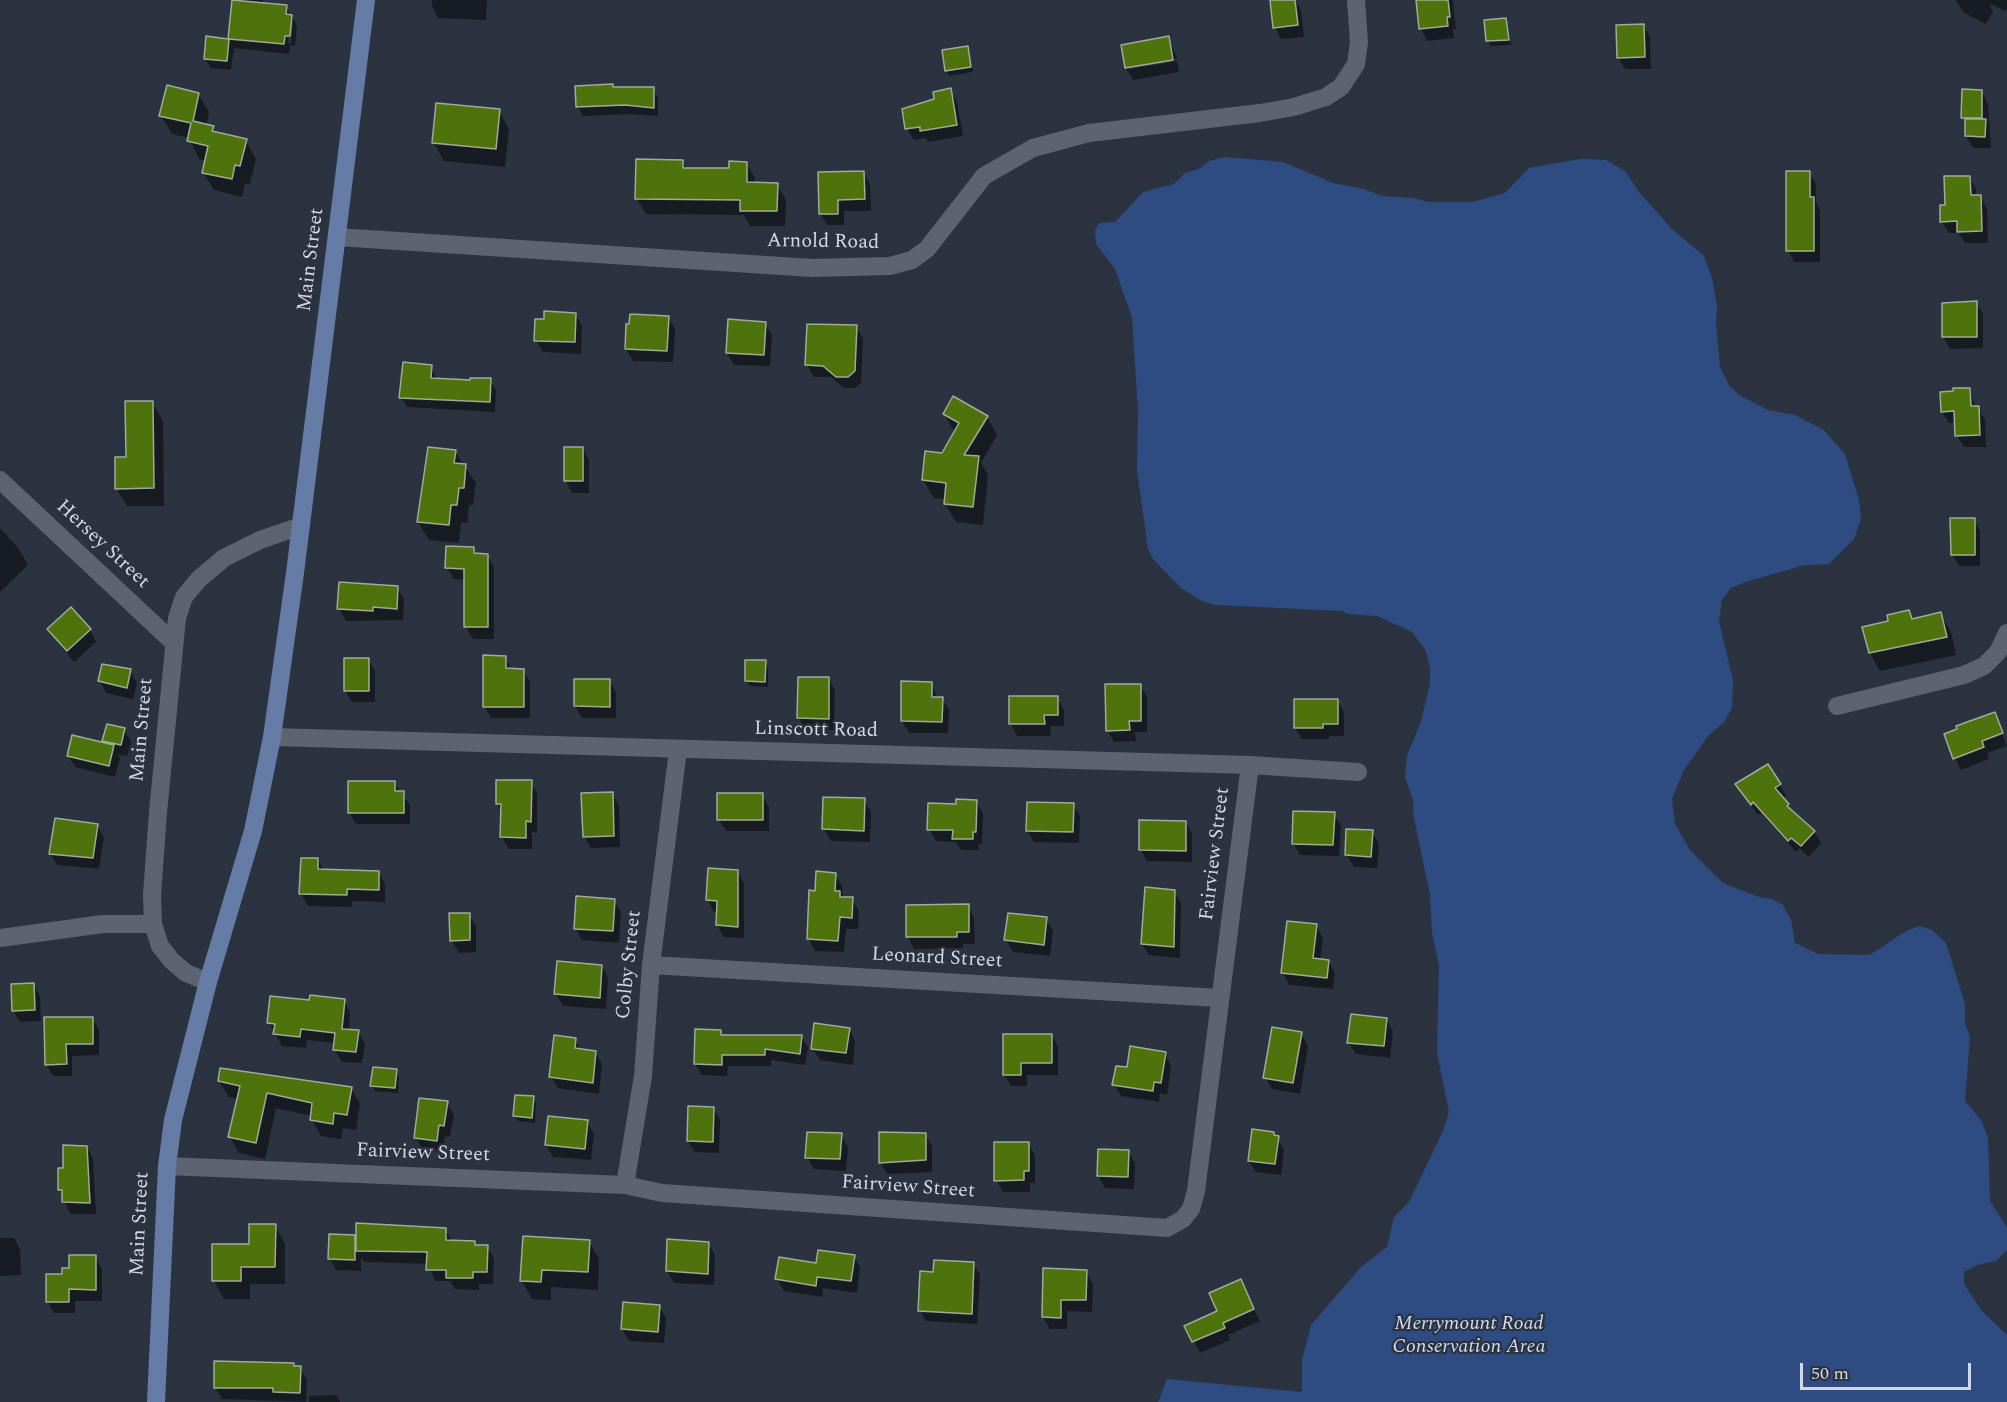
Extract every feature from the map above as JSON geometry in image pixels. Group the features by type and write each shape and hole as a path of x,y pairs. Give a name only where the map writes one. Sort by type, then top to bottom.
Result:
{"main road":[{"name":"Main Street","path":"156,1402 167,1166 181,1081 253,831 272,737 301,526 366,0"}],"street":[{"name":"Arnold Road","path":"337,237 812,267 851,269 890,266 912,260 927,249 984,176 1033,148 1089,133 1260,113 1294,107 1326,97 1341,87 1356,64 1359,42 1356,0"},
{"name":"Hersey Street","path":"0,480 173,642"},
{"name":"Main Street","path":"208,982 186,972 172,961 160,946 153,924 152,896 173,642 184,597 199,579 224,558 260,540 301,526"},
{"path":"1837,706 1964,675 1984,666 1998,652 2007,633"},
{"name":"Linscott Road","path":"272,737 1250,765 1358,772"},
{"name":"Colby Street","path":"625,1185 643,1076 651,965 678,750"},
{"name":"Fairview Street","path":"167,1166 625,1185 663,1193 1167,1228 1183,1219 1191,1209 1196,1191 1250,765"},
{"path":"0,938 103,924 153,924"},
{"name":"Leonard Street","path":"651,965 1219,998"}],"green space":[{"name":"Merrymount Road Conservation Area","path":"1224,157 1283,162 1333,183 1364,189 1382,196 1414,198 1428,202 1473,202 1505,193 1529,168 1580,159 1606,160 1625,171 1639,192 1672,229 1704,256 1712,278 1717,306 1716,323 1720,367 1729,385 1739,395 1768,410 1795,415 1824,430 1845,454 1859,500 1861,519 1854,539 1829,564 1805,565 1745,582 1731,588 1722,600 1719,621 1733,681 1732,708 1724,722 1708,736 1684,770 1672,799 1675,824 1690,850 1723,883 1759,897 1772,899 1783,905 1791,920 1795,943 1818,954 1870,955 1906,931 1920,926 1932,930 1946,943 1965,1004 1965,1023 1970,1037 1965,1101 1981,1120 1988,1138 1990,1201 2007,1228 2007,1250 1996,1261 1977,1265 1964,1272 1964,1284 1982,1311 2007,1335 2007,1402 1158,1402 1167,1379 1302,1392 1302,1360 1311,1325 1361,1267 1387,1247 1394,1217 1409,1202 1443,1131 1449,1112 1437,1053 1439,966 1432,933 1430,895 1414,818 1413,800 1405,777 1407,756 1421,721 1430,684 1430,667 1425,649 1412,632 1377,616 1348,614 1342,611 1215,605 1202,601 1181,588 1153,559 1148,549 1137,470 1138,410 1132,318 1115,269 1096,244 1095,230 1099,223 1115,222 1143,192 1174,184 1185,173 1201,168 1209,161"}],"building":[{"path":"232,0 287,5 286,14 292,15 290,36 285,36 284,44 229,39 227,61 204,59 206,36 228,39"},
{"path":"1270,0 1295,0 1298,25 1273,28"},
{"path":"1416,0 1448,0 1450,17 1447,17 1448,26 1419,29"},
{"path":"1506,18 1509,40 1486,41 1484,20"},
{"path":"1644,24 1645,57 1617,58 1616,25"},
{"path":"1169,36 1173,60 1125,68 1121,45"},
{"path":"968,46 971,67 945,71 942,50"},
{"path":"613,84 613,87 654,87 654,108 625,105 576,107 575,86"},
{"path":"167,85 199,93 193,121 214,126 212,131 247,139 240,166 235,165 232,179 202,173 208,146 187,141 191,123 159,116"},
{"path":"951,88 957,125 920,131 920,127 905,129 902,109 934,99 933,92"},
{"path":"1962,89 1982,90 1982,118 1961,118"},
{"path":"436,103 500,109 496,149 432,143"},
{"path":"1965,119 1986,119 1985,137 1965,136"},
{"path":"636,159 683,160 683,168 729,168 729,161 747,162 747,182 778,183 777,211 740,211 740,200 635,199"},
{"path":"864,171 865,199 838,200 838,214 819,214 818,172"},
{"path":"1786,171 1810,171 1810,197 1814,197 1814,251 1786,251"},
{"path":"1944,176 1970,176 1971,195 1981,195 1982,231 1957,232 1957,221 1940,222 1940,205 1945,205"},
{"path":"1977,301 1977,337 1942,337 1942,303"},
{"path":"544,311 576,313 575,342 534,341 535,319 544,319"},
{"path":"630,314 669,316 667,351 625,349 626,324 629,324"},
{"path":"728,319 766,322 764,355 726,353"},
{"path":"807,324 857,325 855,371 848,377 836,377 823,366 805,365"},
{"path":"403,362 432,365 431,378 470,380 470,378 491,378 490,402 399,398"},
{"path":"1953,388 1970,388 1971,406 1979,406 1980,435 1955,436 1954,411 1941,412 1940,392 1953,391"},
{"path":"953,396 988,416 964,455 979,456 973,507 944,504 946,483 922,480 925,451 942,453 959,423 943,414"},
{"path":"125,401 153,401 154,488 115,489 115,457 126,457"},
{"path":"428,447 456,450 454,463 466,464 464,488 459,488 457,505 451,505 449,525 417,522"},
{"path":"564,447 583,447 583,481 564,481"},
{"path":"1950,518 1975,518 1975,555 1951,555"},
{"path":"446,546 474,547 474,553 488,554 488,627 464,627 464,569 445,568"},
{"path":"339,582 398,586 397,609 373,607 373,611 337,609"},
{"path":"71,607 91,629 67,651 47,629"},
{"path":"1909,610 1912,619 1941,612 1947,637 1869,653 1862,627 1888,621 1887,615"},
{"path":"483,655 506,656 506,668 524,669 524,707 483,707"},
{"path":"344,658 369,658 369,691 344,691"},
{"path":"745,660 766,660 765,682 745,681"},
{"path":"102,664 131,669 127,688 98,681"},
{"path":"798,677 829,677 829,719 797,718"},
{"path":"574,679 610,679 610,707 574,706"},
{"path":"901,681 932,682 932,697 943,697 942,722 901,721"},
{"path":"1105,684 1141,684 1141,721 1129,721 1130,730 1106,731"},
{"path":"1009,696 1058,696 1058,715 1044,715 1045,724 1009,724"},
{"path":"1294,699 1338,699 1338,724 1323,724 1323,728 1294,728"},
{"path":"1995,712 2003,733 1982,741 1984,747 1953,759 1944,734 1957,729 1956,726"},
{"path":"107,724 125,728 121,745 102,741"},
{"path":"72,735 114,745 109,766 67,756"},
{"path":"1768,764 1781,784 1775,788 1789,804 1787,806 1815,831 1801,846 1791,838 1788,841 1753,802 1751,805 1735,784"},
{"path":"496,780 532,780 531,822 526,821 526,838 500,837 501,804 496,804"},
{"path":"348,781 395,781 395,791 404,791 404,813 348,813"},
{"path":"613,792 614,836 583,837 581,793"},
{"path":"717,793 763,793 763,820 717,820"},
{"path":"823,797 865,798 864,831 822,829"},
{"path":"956,799 977,800 976,832 973,832 973,839 952,839 953,830 927,830 928,803 956,804"},
{"path":"1027,802 1074,803 1073,832 1026,831"},
{"path":"1293,811 1335,812 1333,845 1292,844"},
{"path":"55,818 98,824 93,858 49,854"},
{"path":"1139,820 1186,821 1186,851 1139,850"},
{"path":"1346,829 1373,830 1371,857 1345,855"},
{"path":"301,858 318,858 318,869 379,871 379,890 347,889 347,895 299,894"},
{"path":"708,868 738,870 738,927 716,925 717,901 706,900"},
{"path":"816,871 836,873 835,891 840,891 840,897 853,897 852,918 840,917 838,941 807,939 809,890 815,891"},
{"path":"1145,887 1175,890 1174,947 1141,944"},
{"path":"576,896 615,899 613,931 574,929"},
{"path":"969,904 969,932 957,932 957,937 906,937 906,905"},
{"path":"449,913 470,913 470,940 450,941"},
{"path":"1008,913 1047,917 1044,945 1004,940"},
{"path":"1287,921 1317,924 1313,958 1329,960 1327,978 1281,973"},
{"path":"557,961 602,965 600,998 554,994"},
{"path":"34,983 35,1010 12,1011 11,984"},
{"path":"310,995 345,999 342,1029 359,1030 356,1052 333,1050 335,1033 301,1029 300,1037 273,1034 275,1024 267,1023 270,996 309,1000"},
{"path":"1351,1014 1387,1018 1384,1046 1347,1043"},
{"path":"44,1017 93,1017 93,1044 66,1044 67,1064 45,1065"},
{"path":"814,1023 850,1028 846,1053 811,1049"},
{"path":"1272,1027 1302,1032 1293,1083 1263,1078"},
{"path":"695,1029 721,1030 721,1035 802,1035 800,1054 765,1049 765,1055 722,1055 722,1065 694,1064"},
{"path":"1003,1034 1052,1034 1052,1063 1021,1063 1021,1075 1003,1075"},
{"path":"554,1035 576,1038 575,1048 596,1051 593,1083 549,1077"},
{"path":"1130,1046 1166,1052 1161,1083 1154,1082 1153,1091 1112,1085 1116,1066 1127,1067"},
{"path":"373,1067 397,1069 395,1088 370,1086"},
{"path":"220,1068 352,1087 347,1115 334,1113 333,1124 310,1120 312,1103 267,1093 256,1143 228,1137 240,1086 218,1081"},
{"path":"515,1095 534,1096 532,1118 513,1116"},
{"path":"419,1098 448,1101 444,1126 439,1125 437,1141 414,1138"},
{"path":"688,1106 714,1107 713,1142 687,1141"},
{"path":"548,1116 588,1120 585,1149 545,1145"},
{"path":"1252,1129 1274,1132 1274,1135 1279,1136 1275,1164 1248,1161"},
{"path":"807,1132 842,1133 840,1159 805,1158"},
{"path":"879,1132 926,1133 926,1160 879,1163"},
{"path":"994,1142 1029,1142 1029,1171 1024,1171 1024,1180 994,1181"},
{"path":"63,1145 87,1146 90,1203 62,1202 62,1190 58,1190 58,1168 63,1168"},
{"path":"1098,1149 1129,1150 1128,1177 1097,1176"},
{"path":"356,1223 446,1228 446,1240 475,1241 475,1245 488,1245 487,1272 473,1272 473,1278 446,1278 446,1270 426,1270 427,1252 356,1251"},
{"path":"249,1224 276,1224 275,1267 241,1267 241,1281 212,1281 212,1244 249,1244"},
{"path":"329,1234 355,1235 355,1260 328,1259"},
{"path":"523,1236 590,1240 588,1272 542,1270 541,1282 520,1281"},
{"path":"667,1239 709,1242 708,1274 666,1271"},
{"path":"818,1250 855,1255 851,1281 817,1277 816,1286 775,1279 779,1257 816,1263"},
{"path":"69,1255 96,1255 96,1290 69,1289 69,1302 46,1302 46,1274 62,1274 62,1268 69,1268"},
{"path":"934,1260 974,1262 972,1314 918,1311 920,1271 933,1272"},
{"path":"1043,1268 1087,1270 1086,1300 1061,1300 1061,1318 1042,1317"},
{"path":"1241,1279 1254,1309 1223,1323 1225,1328 1192,1342 1184,1326 1217,1311 1209,1293"},
{"path":"623,1302 660,1305 658,1332 621,1329"},
{"path":"214,1361 294,1363 294,1366 301,1366 300,1393 273,1392 273,1388 214,1388"}]}
